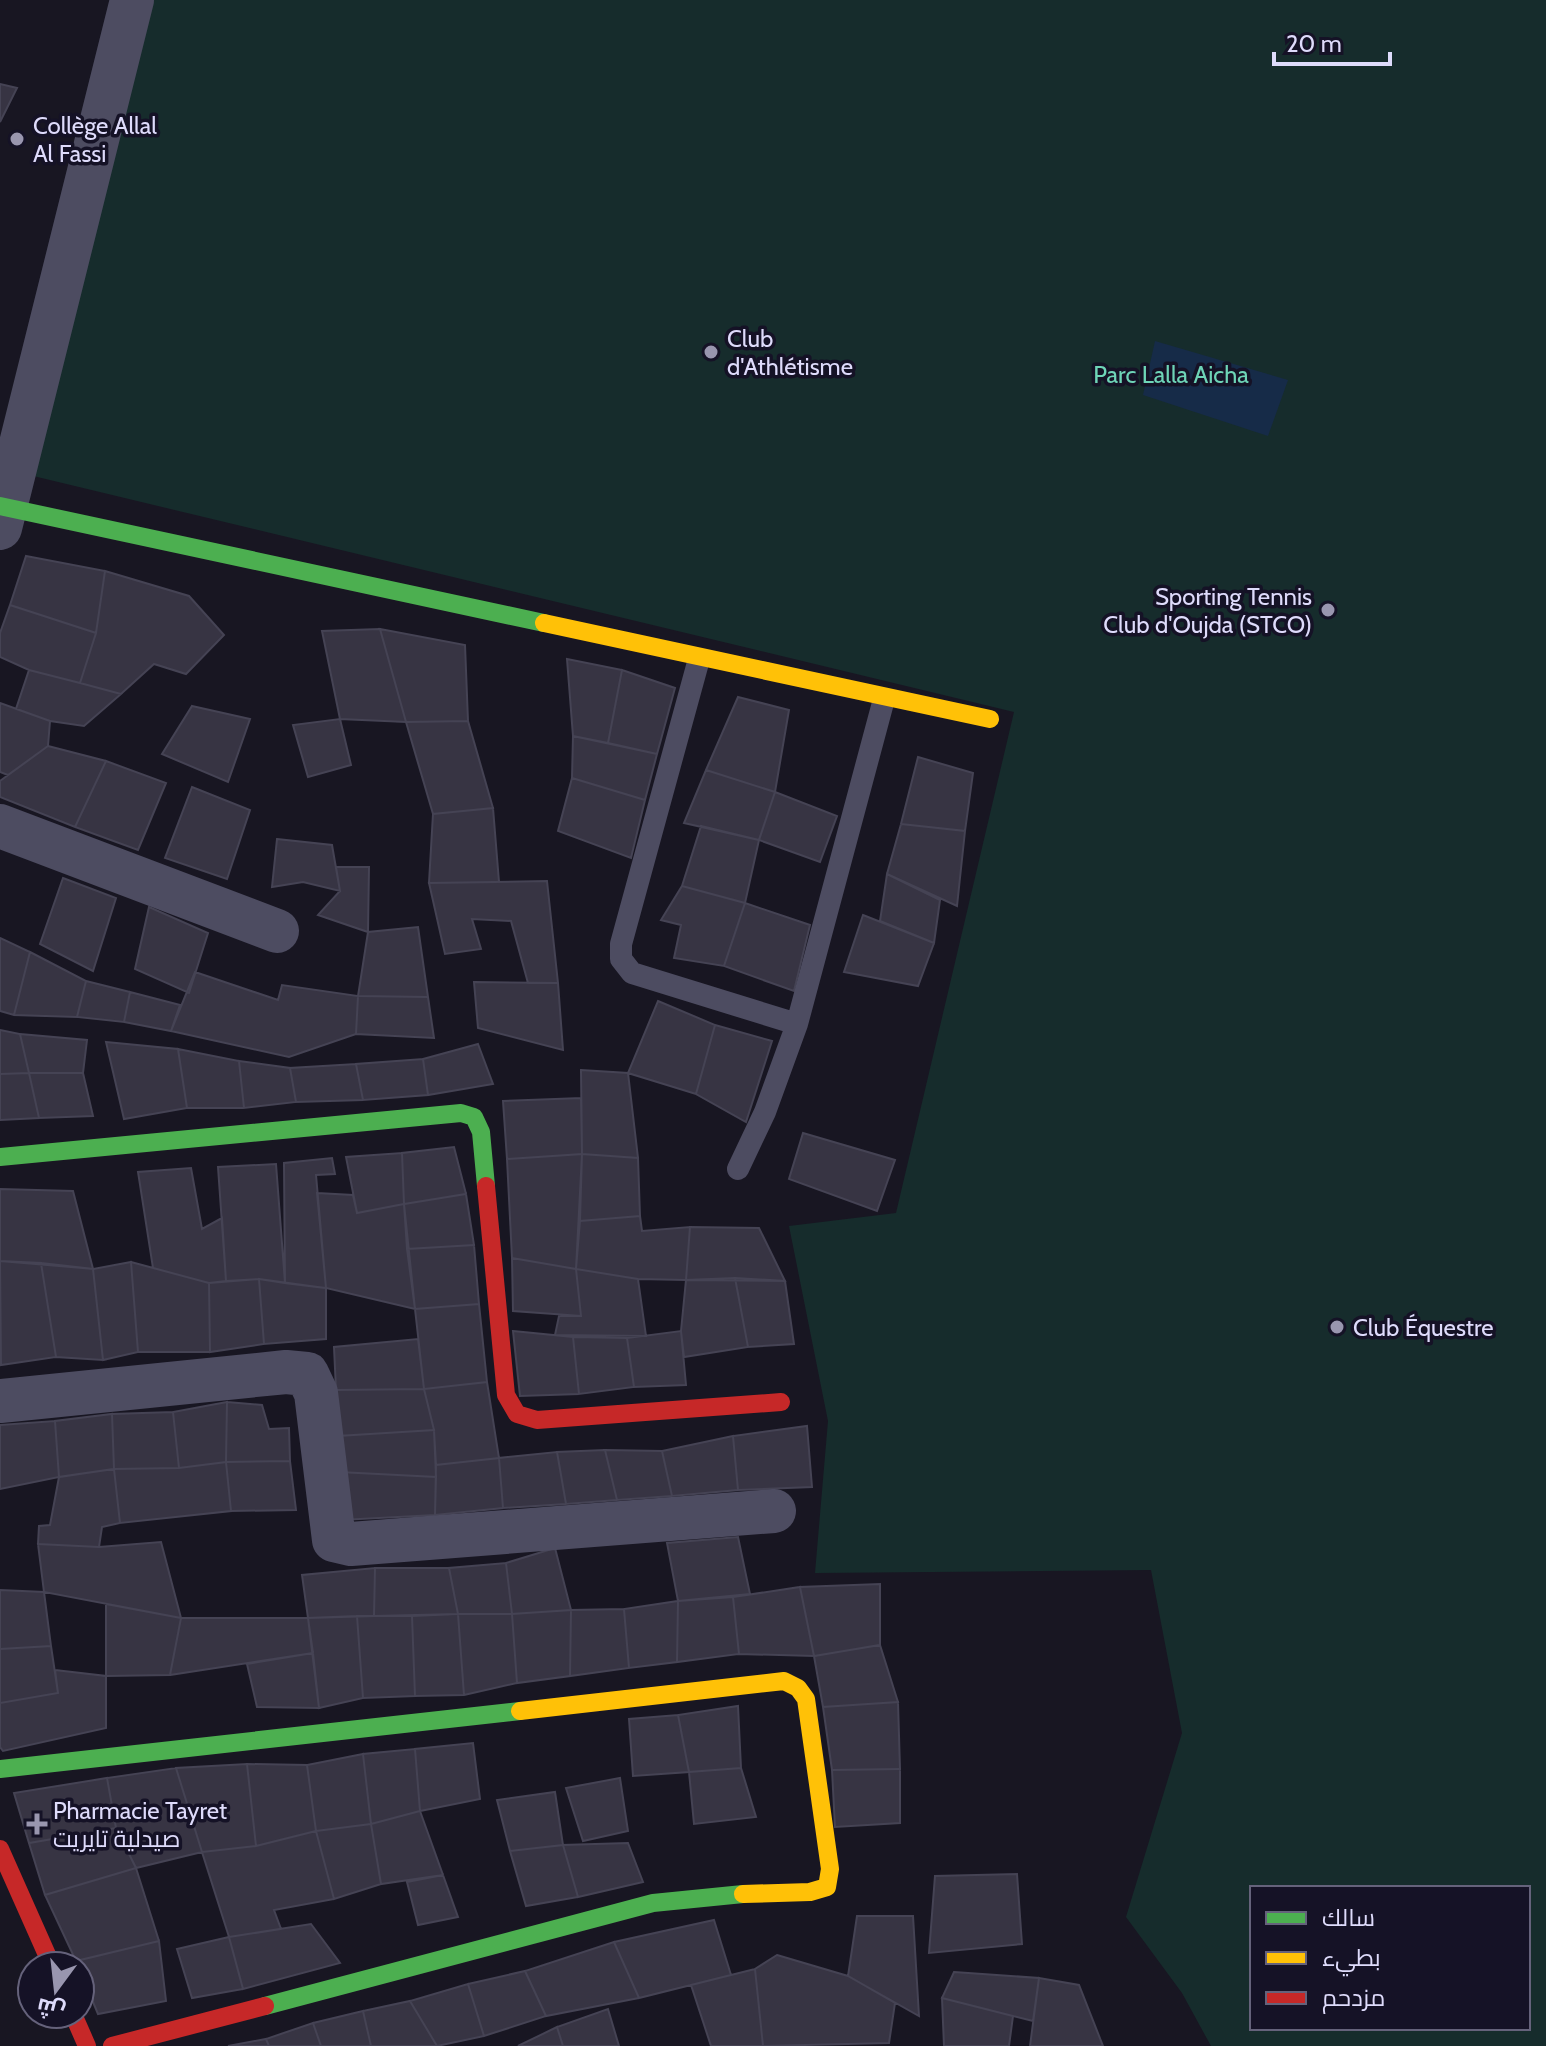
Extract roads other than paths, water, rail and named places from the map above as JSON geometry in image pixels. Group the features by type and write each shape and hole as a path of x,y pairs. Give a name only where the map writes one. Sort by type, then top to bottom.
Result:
{"street":[{"path":"132,0 2,514 990,719"},
{"path":"0,826 277,931"},
{"path":"0,1157 461,1113 474,1117 481,1132 506,1395 517,1414 537,1420 781,1402"},
{"path":"0,1401 286,1372 307,1374 316,1393 334,1540 351,1544 774,1511"},
{"path":"0,1769 784,1681 798,1688 806,1699 830,1869 827,1887 810,1892 737,1894 653,1903 112,2046"},
{"path":"0,1849 45,1950"}],"lane":[{"path":"699,659 621,944 621,959 632,973 797,1024"},
{"path":"738,1169 765,1112 797,1024 884,699"}],"water":[{"path":"1155,341 1288,380 1268,436 1143,395"}],"place":[{"name":"Collège Allal Al Fassi","path":"17,139"},
{"name":"Club d'Athlétisme","path":"711,352"},
{"name":"Sporting Tennis Club d'Oujda (STCO)","path":"1328,610"},
{"name":"Club Équestre","path":"1337,1327"},
{"name":"Pharmacie Tayret صيدلية تايريت","path":"37,1824"}],"park label":[{"name":"Parc Lalla Aicha","path":"1171,374"}]}
